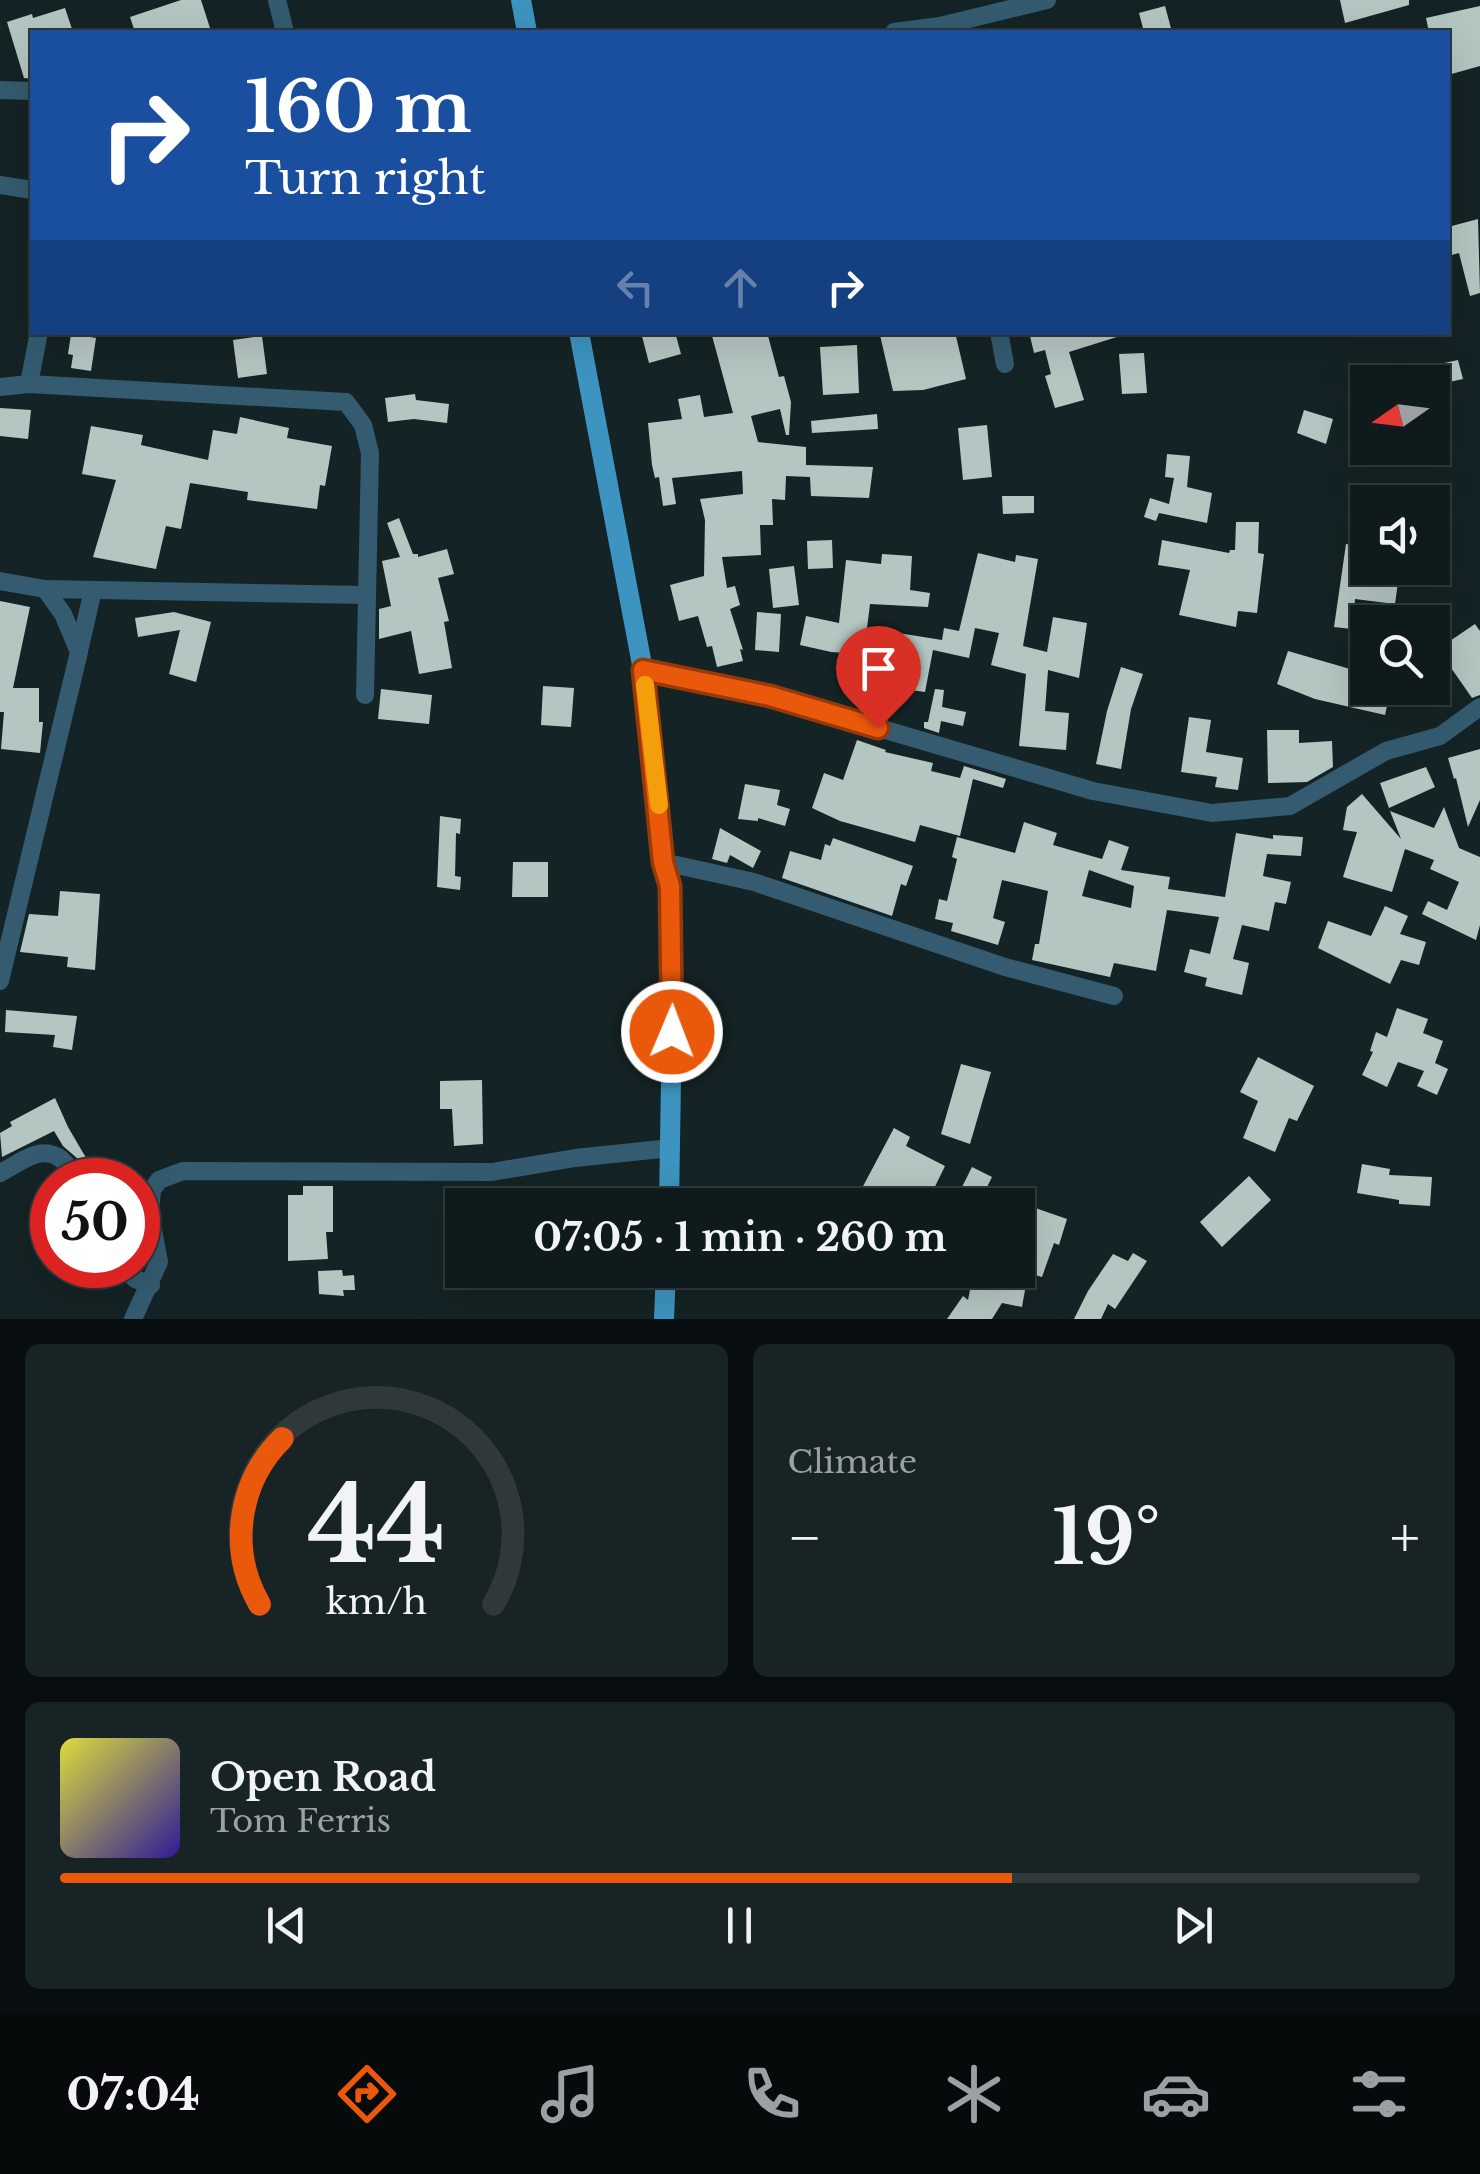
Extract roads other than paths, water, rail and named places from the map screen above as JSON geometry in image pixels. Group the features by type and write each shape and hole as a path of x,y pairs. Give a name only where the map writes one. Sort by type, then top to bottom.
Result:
{"main road":[{"path":"521,0 526,30"},
{"path":"580,335 643,670 663,862 670,886 673,954 670,1188"},
{"path":"664,1319 665,1288"}],"street":[{"path":"276,0 284,30"},
{"path":"941,29 1047,0"},
{"path":"0,90 30,91"},
{"path":"0,185 30,190"},
{"path":"29,384 38,335"},
{"path":"1000,335 1005,364"},
{"path":"0,386 29,384 346,402 363,425 370,453 364,695"},
{"path":"0,581 46,589 367,595"},
{"path":"46,589 64,614 79,652"},
{"path":"0,981 94,590"},
{"path":"643,670 770,696 1093,791 1212,813 1290,806 1386,751 1440,736 1480,707"},
{"path":"663,862 754,882 1005,967 1114,996"},
{"path":"160,1183 183,1171 492,1172 672,1148"},
{"path":"0,1172 34,1154 47,1152 60,1158"},
{"path":"133,1319 149,1288"}]}
